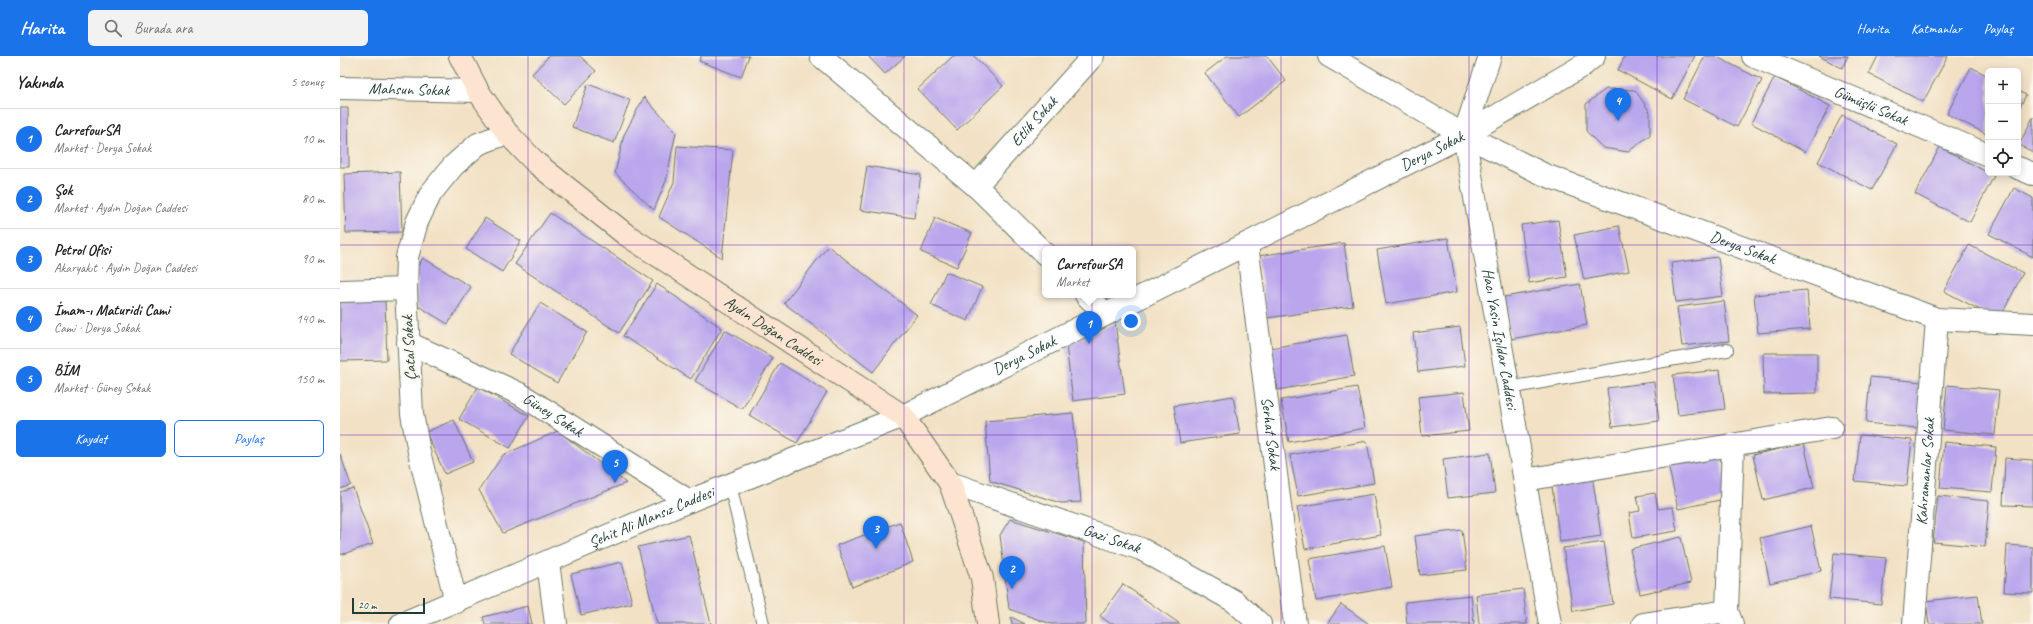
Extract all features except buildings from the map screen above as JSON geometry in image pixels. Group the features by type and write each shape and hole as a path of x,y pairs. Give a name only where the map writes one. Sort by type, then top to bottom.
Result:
{"main road":[{"name":"Aydın Doğan Caddesi","path":"460,56 478,91 506,133 536,163 625,234 903,416 950,483 982,578 988,624"},
{"path":"472,56 478,91"}],"street":[{"path":"821,56 976,186 1042,251"},
{"name":"Etlik Sokak","path":"976,186 1093,56"},
{"path":"1329,56 1464,136 1582,66 1594,56"},
{"name":"Hacı Yasin Işıldar Caddesi","path":"1490,56 1464,136 1550,624"},
{"name":"Gümüşlü Sokak","path":"1753,56 1985,154"},
{"name":"Mahsun Sokak","path":"340,88 478,91"},
{"name":"Çatal Sokak","path":"456,602 419,452 412,414 406,289 407,257 417,222 431,193 453,166 478,144 506,133"},
{"name":"Derya Sokak","path":"903,416 1464,136 1545,175 1936,319 2031,321"},
{"path":"2021,169 2033,174"},
{"name":"Serhat Sokak","path":"1247,244 1295,624"},
{"path":"340,291 406,289"},
{"path":"1089,298 1106,314"},
{"name":"Kahramanlar Sokak","path":"1914,624 1936,319"},
{"name":"Güney Sokak","path":"408,343 520,394 690,501"},
{"name":"Şehit Ali Mansız Caddesi","path":"401,624 456,602 690,501 903,416"},
{"path":"1525,480 1832,428"},
{"path":"1643,624 1729,617 1733,445"},
{"name":"Gazi Sokak","path":"950,483 1141,549 1234,601 1260,624"},
{"path":"548,562 556,624"}],"lane":[{"path":"1508,388 1727,350"},
{"path":"730,485 763,624"}],"place":[{"name":"İmam-ı Maturidi Cami","path":"1618,121"},
{"name":"CarrefourSA","path":"1089,344"},
{"name":"BİM","path":"615,483"},
{"name":"Petrol Ofisi","path":"876,549"},
{"name":"Şok","path":"1012,589"}]}
